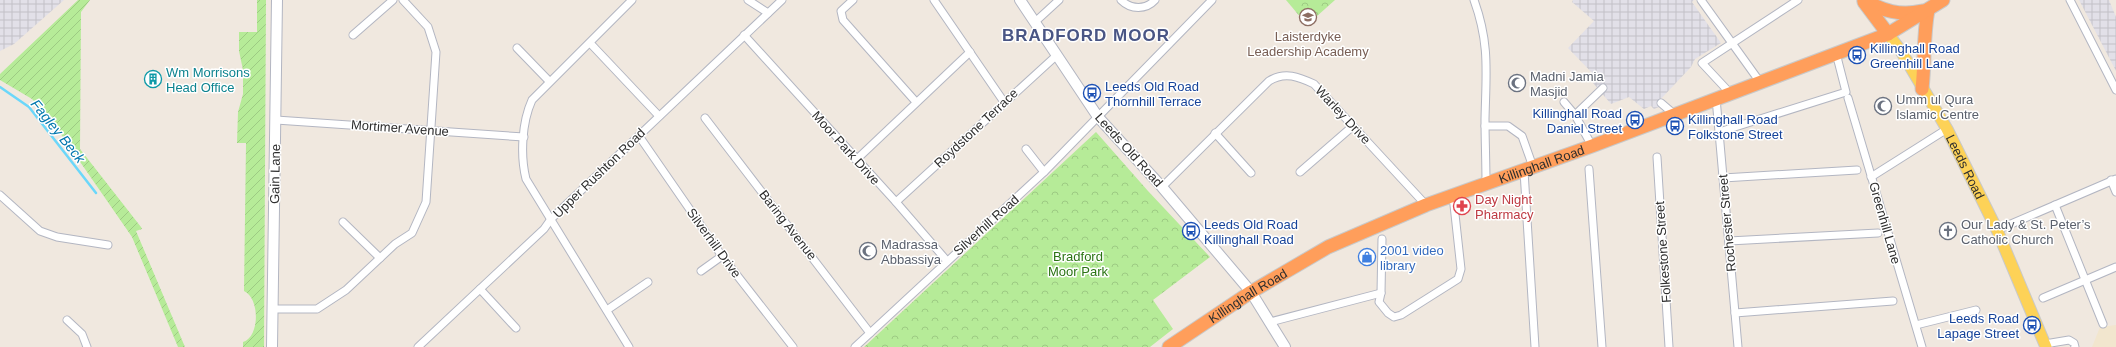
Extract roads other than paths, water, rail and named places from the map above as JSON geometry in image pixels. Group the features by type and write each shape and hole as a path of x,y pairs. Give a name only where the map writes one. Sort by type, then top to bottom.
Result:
{"highway":[{"path":"1863,0 1876,7 1892,12 1908,14 1928,10 1923,48 1924,68 1922,89"},
{"name":"Leeds Road","path":"1863,0 1888,34"},
{"name":"Killinghall Road","path":"1176,345 1251,292 1328,247 1426,205 1592,146 1888,34 1943,0"}],"main road":[{"name":"Gain Lane","path":"272,347 277,0"},
{"name":"Leeds Old Road","path":"1020,0 1098,117 1162,187 1251,292 1285,347"},
{"name":"Leeds Road","path":"1888,34 1901,51 1922,89 1947,129 1996,230 2045,345"}],"street":[{"path":"353,35 393,0"},
{"path":"273,310 317,309 346,290 396,244 412,233 426,202 436,52 428,27 403,0"},
{"path":"629,347 552,218 526,179 524,169 524,137 530,105 549,82 590,43 631,0"},
{"path":"748,0 768,13"},
{"name":"Upper Rushton Road","path":"418,347 544,229 552,218 782,0"},
{"path":"853,0 841,12 843,20 916,102"},
{"path":"934,0 1004,102"},
{"path":"1035,22 1059,0"},
{"path":"1122,0 1126,4 1134,7 1151,4 1155,0"},
{"name":"Silverhill Road","path":"855,347 946,261 1044,172 1212,0"},
{"path":"1474,0 1482,22 1488,66 1485,126 1486,184"},
{"path":"1700,0 1760,82"},
{"path":"1730,93 1702,63 1798,0"},
{"path":"2070,0 2116,90"},
{"name":"Moor Park Drive","path":"744,35 856,160 896,202 946,261"},
{"path":"590,43 659,116"},
{"path":"517,48 549,82"},
{"path":"856,160 970,52"},
{"name":"Greenhill Lane","path":"1836,53 1847,95 1922,347"},
{"name":"Roydstone Terrace","path":"896,202 1057,55"},
{"name":"Warley Drive","path":"1162,187 1269,81 1276,76 1297,76 1314,84 1426,205"},
{"path":"1575,115 1603,88"},
{"path":"1719,132 1847,95"},
{"name":"Rochester Street","path":"1716,98 1738,347"},
{"path":"1564,102 1575,115 1592,146"},
{"path":"1662,103 1675,115"},
{"name":"Baring Avenue","path":"705,118 870,333"},
{"name":"Mortimer Avenue","path":"276,120 524,137"},
{"path":"1300,172 1353,126"},
{"path":"1485,126 1508,126 1522,136 1528,169 1535,347"},
{"path":"1871,176 1947,129"},
{"path":"1215,133 1251,173"},
{"name":"Silverhill Drive","path":"639,136 722,256 793,347"},
{"path":"1026,149 1044,172"},
{"name":"Folkestone Street","path":"1657,157 1669,347"},
{"path":"1589,169 1602,347"},
{"path":"1723,178 1857,170"},
{"path":"1996,230 2114,179 2116,192"},
{"path":"0,195 40,231 57,237 108,245"},
{"path":"1382,239 1381,292 1379,302 1388,313 1394,317 1401,315 1458,279 1461,269 1453,196"},
{"path":"2055,205 2103,324"},
{"path":"343,222 380,258"},
{"path":"1728,241 1878,233"},
{"path":"701,271 722,256"},
{"path":"2043,298 2116,267"},
{"path":"607,310 648,282"},
{"path":"480,289 516,328"},
{"path":"1270,322 1381,292"},
{"path":"1735,313 1893,301"},
{"path":"1916,325 1976,310"},
{"path":"67,320 82,334 87,347"},
{"path":"2045,345 2069,340 2074,343 2075,347"}],"waterway":[{"name":"Fagley Beck","path":"0,87 29,107 96,193"}],"place":[{"name":"Laisterdyke Leadership Academy","path":"1308,17"},
{"name":"Killinghall Road Greenhill Lane","path":"1857,55"},
{"name":"Wm Morrisons Head Office","path":"153,79"},
{"name":"Madni Jamia Masjid","path":"1517,83"},
{"name":"Leeds Old Road Thornhill Terrace","path":"1092,93"},
{"name":"Umm ul Qura Islamic Centre","path":"1883,106"},
{"name":"Killinghall Road Daniel Street","path":"1635,120"},
{"name":"Killinghall Road Folkstone Street","path":"1675,126"},
{"name":"Day Night Pharmacy","path":"1462,206"},
{"name":"Leeds Old Road Killinghall Road","path":"1191,231"},
{"name":"Our Lady & St. Peter’s Catholic Church","path":"1948,231"},
{"name":"Madrassa Abbassiya","path":"868,251"},
{"name":"2001 video library","path":"1367,257"},
{"name":"Leeds Road Lapage Street","path":"2032,325"}],"district":[{"name":"BRADFORD MOOR","path":"1086,35"}],"park label":[{"name":"Bradford Moor Park","path":"1078,264"}]}
